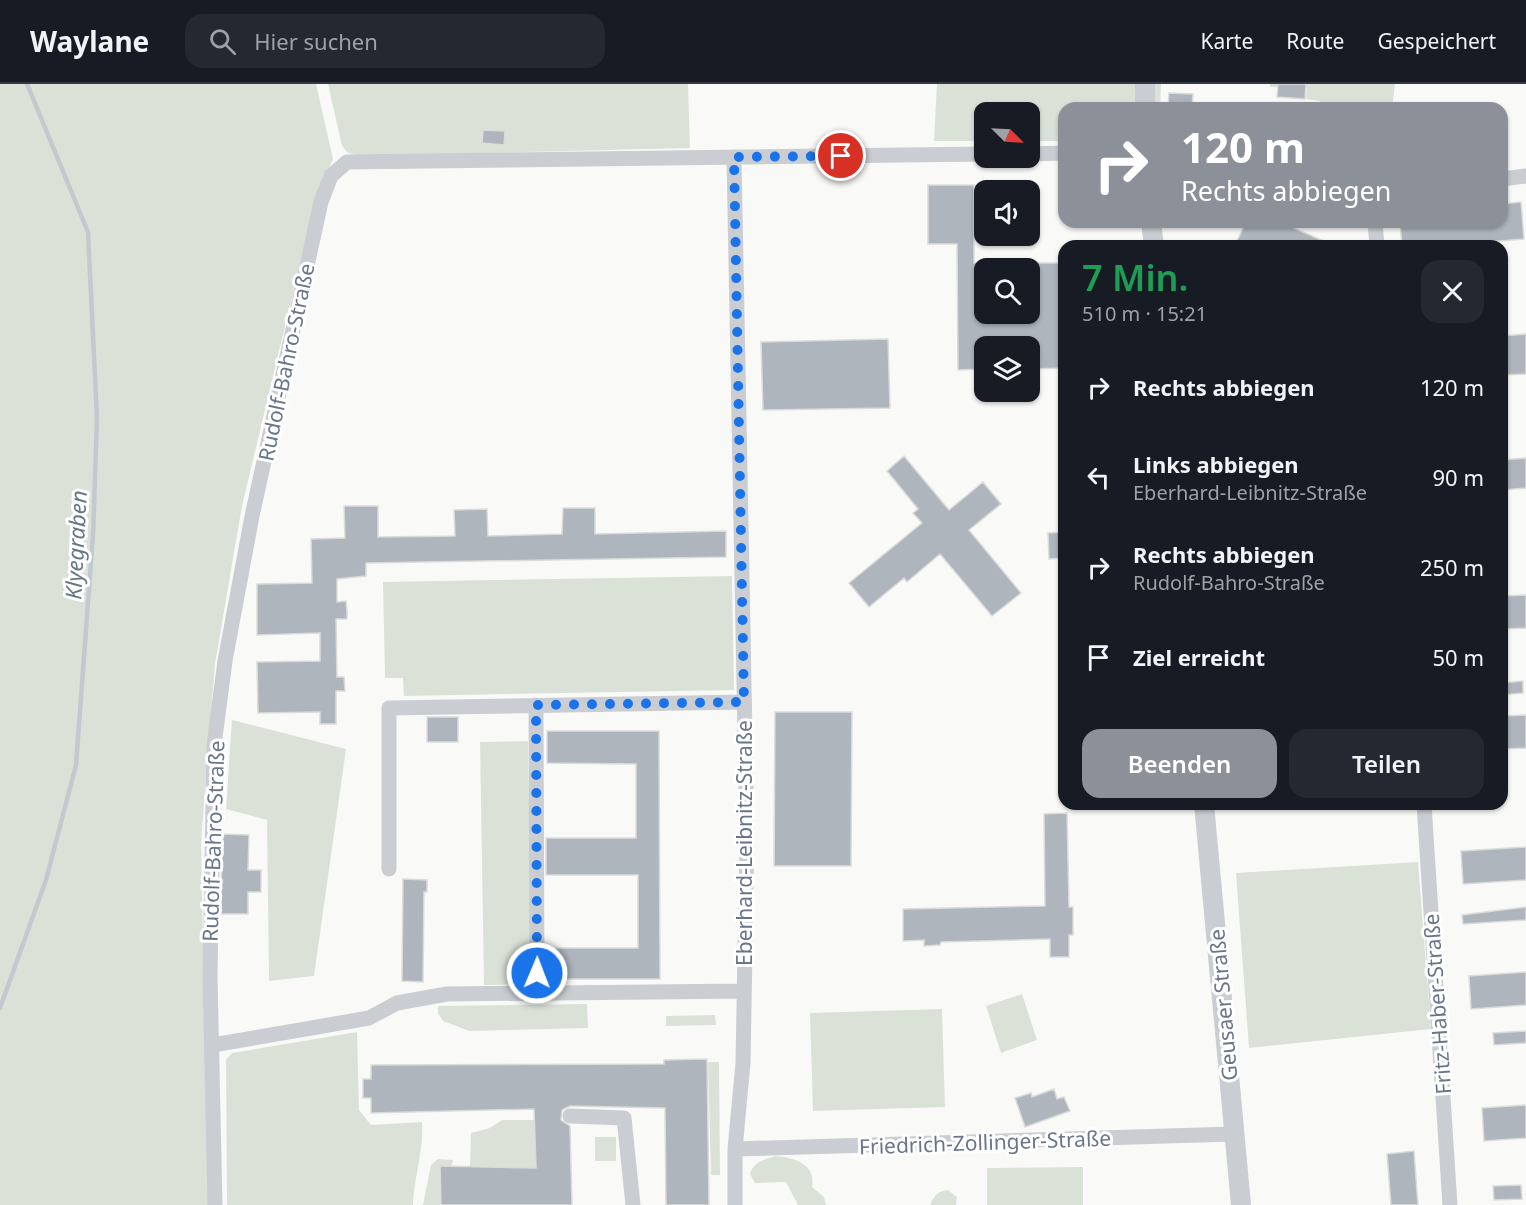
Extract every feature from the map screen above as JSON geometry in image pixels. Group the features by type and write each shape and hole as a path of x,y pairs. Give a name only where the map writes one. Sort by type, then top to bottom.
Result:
{"street":[{"path":"1145,84 1146,102"},
{"path":"1040,154 1058,153"},
{"name":"Rudolf-Bahro-Straße","path":"215,1205 210,976 214,745 225,660 252,516 321,202 331,177 347,162 974,154"},
{"name":"Eberhard-Leibnitz-Straße","path":"734,157 747,840 743,1063 735,1149 735,1205"},
{"path":"1508,178 1526,176"},
{"path":"388,869 389,708 744,702"},
{"path":"536,705 537,992"},
{"name":"Geusaer Straße","path":"1205,810 1241,1205"},
{"name":"Fritz-Haber-Straße","path":"1424,810 1450,1205"},
{"path":"213,1045 369,1018 397,1003 447,994 744,991"},
{"path":"570,1116 624,1118 633,1205"},
{"name":"Friedrich-Zollinger-Straße","path":"735,1149 1234,1134"}],"shaded area":[{"path":"0,84 316,84 333,159 315,201 242,506 215,664 201,843 208,1205 0,1205"},
{"path":"328,84 688,84 690,148 362,156 348,153 342,146"},
{"path":"937,84 1161,84 1160,102 1058,102 1058,141 1040,141 1040,102 974,102 974,141 934,141"},
{"path":"1270,84 1395,84 1393,102 1320,102 1306,99 1307,88 1270,87"},
{"path":"732,576 734,690 404,696 403,678 385,678 383,582"},
{"path":"232,720 346,749 314,976 269,981 267,820 226,809"},
{"path":"528,741 532,984 484,985 480,742"},
{"path":"1418,862 1431,1029 1249,1048 1236,873"},
{"path":"1022,994 1037,1040 1001,1053 986,1006"},
{"path":"587,1004 588,1028 469,1031 443,1021 438,1013 438,1006"},
{"path":"942,1009 945,1107 813,1111 810,1013"},
{"path":"715,1015 716,1025 666,1026 666,1016"},
{"path":"357,1032 359,1110 371,1125 422,1122 422,1143 413,1205 227,1205 226,1060 232,1053"},
{"path":"708,1062 719,1062 720,1175 711,1175"},
{"path":"502,1120 534,1120 536,1175 519,1168 470,1167 471,1133 490,1128"},
{"path":"595,1137 616,1137 616,1161 595,1161"},
{"path":"776,1156 790,1158 803,1164 811,1173 812,1187 824,1197 826,1205 798,1205 786,1182 755,1183 750,1174 754,1167"},
{"path":"438,1159 453,1160 441,1205 423,1205 431,1165"},
{"path":"1083,1167 1083,1205 987,1205 987,1168"},
{"path":"948,1190 957,1197 956,1205 930,1205 937,1194"}],"building":[{"path":"1278,84 1306,84 1305,99 1277,97"},
{"path":"1169,93 1193,94 1192,102 1168,102"},
{"path":"483,130 505,131 504,145 482,143"},
{"path":"928,185 974,185 974,324 1040,324 1040,263 1058,263 1058,368 1040,369 1040,336 974,336 974,369 958,370 957,244 928,244"},
{"path":"1521,202 1524,239 1402,240 1400,228 1508,228 1508,203"},
{"path":"1243,228 1294,228 1321,240 1237,240"},
{"path":"1526,334 1526,374 1508,375 1508,336"},
{"path":"888,339 890,408 763,410 761,342"},
{"path":"904,456 949,510 983,482 1001,504 969,530 1021,593 992,616 940,554 907,582 904,578 869,607 849,583 922,523 913,513 918,509 887,471"},
{"path":"1526,458 1526,488 1508,490 1508,460"},
{"path":"344,506 378,506 378,537 455,536 454,510 487,509 488,536 562,534 563,508 595,508 595,534 726,531 726,557 366,563 366,576 337,579 337,602 346,601 347,619 336,619 337,677 344,677 345,691 336,691 336,724 320,724 320,712 258,713 257,662 320,661 320,633 257,635 257,584 312,583 311,539 345,538"},
{"path":"1058,532 1058,558 1049,559 1048,533"},
{"path":"1526,595 1526,628 1508,629 1508,596"},
{"path":"1523,681 1523,693 1508,694 1508,682"},
{"path":"775,712 852,712 851,866 774,866"},
{"path":"1526,715 1526,748 1508,749 1508,716"},
{"path":"427,717 458,717 458,742 427,742"},
{"path":"547,731 659,731 660,979 555,979 555,948 638,948 638,875 546,875 546,838 636,838 636,764 547,763"},
{"path":"1067,813 1069,907 1073,907 1073,935 1069,935 1069,957 1050,957 1050,939 941,942 940,945 924,946 924,940 903,941 903,909 1045,906 1044,814"},
{"path":"222,834 249,835 248,870 261,870 261,892 248,892 248,914 221,914"},
{"path":"1526,847 1526,880 1463,884 1461,851"},
{"path":"403,879 427,880 427,892 424,892 423,982 402,981"},
{"path":"1526,907 1526,920 1463,924 1462,915"},
{"path":"1526,972 1526,1005 1471,1009 1469,976"},
{"path":"1526,1031 1526,1043 1494,1045 1493,1033"},
{"path":"707,1059 709,1205 666,1205 665,1108 570,1106 562,1110 561,1120 570,1126 572,1205 441,1205 440,1166 536,1168 534,1109 371,1113 371,1098 363,1098 363,1079 371,1079 371,1065 664,1064 664,1060"},
{"path":"1054,1089 1057,1099 1064,1097 1070,1111 1025,1127 1015,1098 1031,1093 1032,1097"},
{"path":"1526,1105 1526,1138 1484,1141 1482,1108"},
{"path":"1414,1151 1418,1205 1391,1205 1387,1154"},
{"path":"1521,1185 1522,1199 1494,1200 1493,1186"}],"waterway":[{"name":"Klyegraben","path":"0,1008 46,880 76,765 93,535 97,418 88,232 27,84"}],"route":[{"path":"537,973 536,705 744,702 734,157 841,156"}]}
